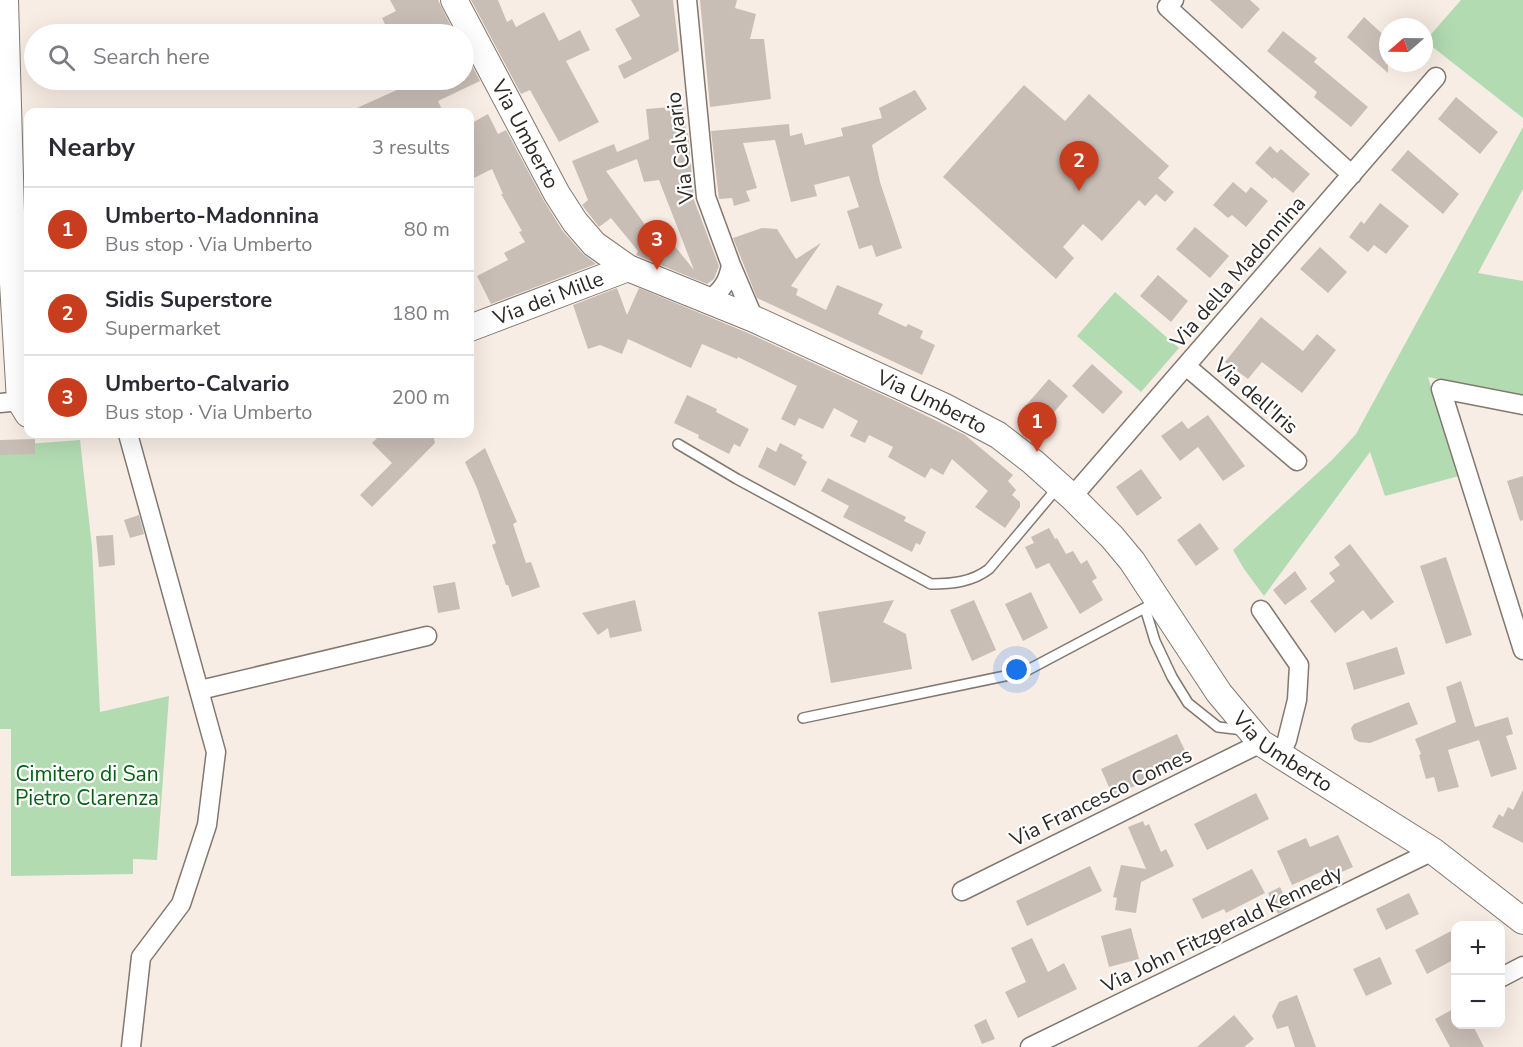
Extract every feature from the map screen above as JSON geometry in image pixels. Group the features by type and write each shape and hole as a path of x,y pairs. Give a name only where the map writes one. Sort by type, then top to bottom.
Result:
{"main road":[{"path":"5,0 7,285 16,406"},
{"name":"Via Umberto","path":"454,0 467,24"},
{"name":"Via Umberto","path":"474,38 557,194 575,222 594,244 628,268 754,319 943,406 998,435 1066,491 1112,537 1152,605 1218,693 1264,743 1433,851 1523,921"},
{"name":"Via dei Mille","path":"474,327 628,268"}],"street":[{"name":"Via Calvario","path":"687,0 706,197 754,319"},
{"path":"1174,0 1167,7 1352,175"},
{"name":"Via della Madonnina","path":"1066,491 1186,366 1436,77"},
{"path":"709,300 722,290 729,278 731,265"},
{"name":"Via dell'Iris","path":"1186,366 1297,461"},
{"path":"1523,405 1441,390 1523,650"},
{"path":"129,438 216,752 207,825 180,904 141,957 131,1047"},
{"path":"1261,610 1299,665 1297,700 1287,740 1264,743"},
{"path":"200,690 427,636"},
{"name":"Via Francesco Comes","path":"962,891 1264,743"},
{"name":"Via John Fitzgerald Kennedy","path":"1030,1047 1433,851"},
{"path":"1505,975 1523,966"}],"lane":[{"path":"678,444 737,479 931,585 950,584 978,578 1066,491"},
{"path":"802,718 1024,672 1152,605"}],"green space":[{"path":"1461,0 1523,0 1523,118 1433,47 1433,32"},
{"path":"1523,127 1523,189 1478,273 1523,281 1523,397 1428,377 1459,476 1385,496 1370,452 1264,596 1233,550 1332,460 1356,434"},
{"path":"1115,292 1179,348 1141,392 1077,336"},
{"name":"Cimitero di San Pietro Clarenza","path":"80,440 92,547 100,712 169,696 157,860 133,859 133,874 11,876 11,729 0,729 0,446"}],"building":[{"path":"390,0 438,0 450,24 385,24 382,18 396,11"},
{"path":"471,0 498,0 507,22 512,19 516,27 544,12 559,41 580,30 590,50 566,61 599,122 559,142 530,90 521,94"},
{"path":"631,0 673,0 679,51 624,79 618,66 632,59 615,29 640,16"},
{"path":"700,0 737,0 735,8 756,14 750,39 764,39 771,99 710,107"},
{"path":"1210,0 1250,0 1260,9 1242,29"},
{"path":"1364,17 1379,31 1379,65 1347,37"},
{"path":"1283,31 1317,58 1314,62 1368,107 1351,127 1314,97 1317,92 1267,51"},
{"path":"474,69 480,81 474,84"},
{"path":"1024,85 1065,121 1089,94 1169,166 1158,178 1174,192 1165,202 1156,194 1145,206 1139,200 1102,241 1083,224 1063,247 1074,258 1056,279 943,177"},
{"path":"397,90 461,90 438,101 441,108 357,108"},
{"path":"915,90 927,109 872,145 880,182 902,248 876,257 872,245 859,249 847,211 859,207 849,176 814,185 817,196 791,202 775,140 743,143 757,188 746,191 750,201 734,206 732,198 719,199 711,131 789,124 790,136 802,133 805,145 843,136 841,128 882,118 879,108"},
{"path":"1456,97 1498,132 1480,154 1438,119"},
{"path":"684,106 694,200 719,266 714,279 707,284 636,255 638,251 611,218 599,227 582,205 588,200 572,161 614,144 617,152 649,139 646,109","holes":["637,159 644,182 659,180 694,270 658,225 667,255 606,171"]},
{"path":"488,114 498,134 506,130 562,230 583,254 596,264 491,304 477,276 508,260 504,253 525,242 519,232 522,231 501,194 503,194 492,169 474,178 474,122"},
{"path":"1270,146 1277,153 1281,149 1310,174 1293,193 1255,163"},
{"path":"1408,150 1459,194 1443,214 1391,170"},
{"path":"1233,182 1246,193 1251,187 1268,201 1246,227 1232,215 1228,218 1213,205"},
{"path":"1380,203 1409,226 1386,254 1374,245 1368,252 1349,237 1361,221 1364,224"},
{"path":"1195,227 1229,256 1210,278 1176,249"},
{"path":"762,228 777,229 796,259 821,243 791,286 798,289 796,295 826,310 837,285 883,304 878,314 906,327 908,324 923,331 920,338 935,345 922,375 757,298 733,238"},
{"path":"1320,247 1347,272 1328,293 1300,269"},
{"path":"1158,275 1188,301 1171,322 1140,296"},
{"path":"617,288 627,315 639,288 748,333 965,435 1013,475 1008,481 1016,490 1012,495 1020,502 1020,507 1005,528 975,507 988,491 952,459 943,475 931,468 925,478 888,457 893,447 869,435 865,443 850,436 858,421 834,408 823,429 799,418 795,426 781,419 797,386 738,357 737,359 702,344 691,368 628,339 622,354 600,345 588,349 573,305"},
{"path":"1261,317 1303,351 1317,334 1336,350 1302,393 1262,362 1248,379 1225,362"},
{"path":"1092,364 1123,392 1103,414 1072,386"},
{"path":"1049,379 1068,396 1040,428 1021,411"},
{"path":"687,395 717,409 716,412 749,429 740,447 734,444 729,454 698,438 699,435 674,423"},
{"path":"1208,415 1245,466 1223,481 1198,447 1180,461 1161,436 1182,421 1188,429"},
{"path":"377,438 434,438 435,443 372,507 360,495 392,463 372,443"},
{"path":"35,439 35,454 0,455 0,440"},
{"path":"780,443 803,455 801,458 807,462 795,486 758,467 767,447 776,452"},
{"path":"485,448 517,522 513,524 526,563 531,562 540,587 512,597 492,545 496,543 477,488 465,462"},
{"path":"1141,469 1162,498 1137,516 1116,487"},
{"path":"1523,476 1523,520 1520,521 1507,481"},
{"path":"828,478 906,517 904,521 926,532 920,545 916,543 912,552 843,517 849,506 821,491"},
{"path":"139,515 144,534 130,538 124,520"},
{"path":"1200,523 1219,549 1196,566 1177,540"},
{"path":"1049,528 1066,554 1073,551 1081,564 1087,560 1097,578 1092,581 1103,600 1080,614 1049,563 1036,569 1025,547 1034,543 1031,537"},
{"path":"113,535 115,565 99,567 96,536"},
{"path":"1350,544 1394,602 1371,620 1363,610 1335,633 1310,601 1335,581 1329,573 1340,565 1334,557"},
{"path":"1446,557 1472,635 1446,644 1420,566"},
{"path":"1295,571 1307,589 1285,605 1273,590"},
{"path":"455,582 460,609 438,613 433,586"},
{"path":"1031,592 1048,628 1023,641 1005,604"},
{"path":"635,600 642,631 610,638 608,628 598,635 582,613"},
{"path":"894,600 883,622 906,634 912,669 831,683 818,612"},
{"path":"974,600 996,650 972,661 950,610"},
{"path":"1397,647 1405,674 1354,690 1346,663"},
{"path":"1461,681 1475,727 1508,717 1513,734 1506,736 1517,769 1491,777 1479,740 1448,750 1459,787 1438,792 1434,777 1426,779 1419,755 1421,754 1415,739 1456,722 1446,687"},
{"path":"1409,702 1418,724 1370,743 1354,739 1351,728 1354,724"},
{"path":"1177,734 1190,761 1113,796 1101,769"},
{"path":"1523,790 1523,843 1492,827 1499,814 1503,817 1508,807 1513,810"},
{"path":"1256,793 1269,819 1207,850 1194,824"},
{"path":"1143,821 1145,826 1149,824 1161,852 1166,849 1174,866 1141,882 1136,913 1115,910 1117,898 1113,897 1121,865 1146,869 1128,827"},
{"path":"1338,835 1353,867 1326,879 1323,871 1292,885 1277,851 1306,838 1310,847"},
{"path":"1090,866 1102,891 1027,926 1016,901"},
{"path":"1252,869 1265,893 1226,913 1224,909 1202,919 1192,899"},
{"path":"1280,887 1290,908 1278,914 1268,893"},
{"path":"1409,893 1419,914 1386,930 1376,909"},
{"path":"1131,928 1139,959 1109,967 1101,936"},
{"path":"1451,931 1451,961 1427,974 1415,950"},
{"path":"1032,938 1048,972 1064,963 1077,989 1018,1018 1005,992 1026,982 1011,948"},
{"path":"1380,957 1392,984 1366,996 1353,969"},
{"path":"1297,995 1316,1047 1295,1047 1288,1026 1277,1029 1272,1016 1279,1002"},
{"path":"1451,1010 1451,1029 1475,1029 1484,1047 1450,1047 1435,1019"},
{"path":"1234,1015 1254,1039 1244,1047 1197,1047"},
{"path":"986,1019 995,1039 982,1044 974,1025"}],"place":[{"name":"Sidis Superstore","path":"1079,191"},
{"name":"Umberto-Calvario","path":"657,270"},
{"name":"Umberto-Madonnina","path":"1037,452"}]}
